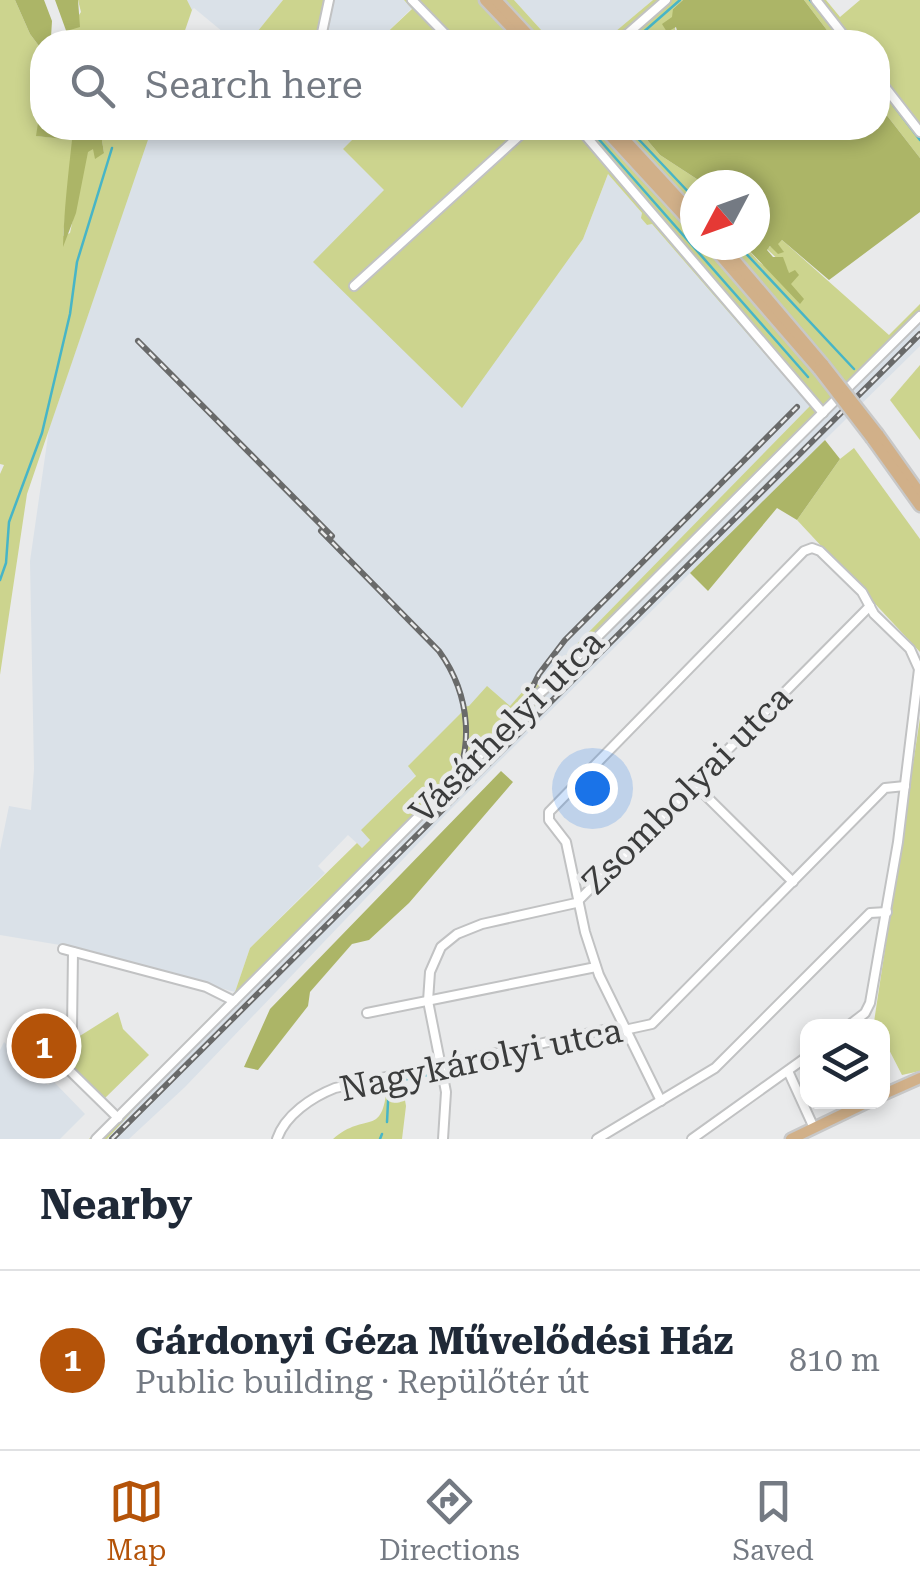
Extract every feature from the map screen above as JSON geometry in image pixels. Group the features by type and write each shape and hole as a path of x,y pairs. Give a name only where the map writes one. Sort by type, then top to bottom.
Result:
{"main road":[{"path":"485,0 514,30"},
{"path":"496,0 523,30"},
{"path":"614,140 680,212"},
{"path":"625,140 680,200"},
{"path":"725,260 822,367"},
{"path":"734,260 920,492"},
{"path":"875,437 920,506"},
{"path":"890,1091 920,1078"},
{"path":"791,1139 853,1109"}],"street":[{"path":"323,30 329,0"},
{"path":"412,0 442,30"},
{"path":"632,30 666,0"},
{"path":"816,0 840,30"},
{"path":"890,93 920,132"},
{"path":"354,286 515,140"},
{"path":"590,140 823,412"},
{"name":"Vásárhelyi utca","path":"96,1139 497,738 514,716 550,685 920,316"},
{"path":"660,1101 596,966 566,842 550,820 549,812 812,548 820,551 862,592 910,649 919,669 887,912 870,1003 858,1019"},
{"name":"Zsombolyai utca","path":"444,1139 447,1105 428,1001 432,963 441,947 458,934 482,924 572,905 580,899 870,606"},
{"path":"694,784 793,882"},
{"name":"Nagykárolyi utca","path":"277,1139 290,1118 326,1091 657,1020 885,788 905,786"},
{"path":"597,1139 721,1063 870,914 887,912"},
{"path":"118,1118 65,1066 72,1030 68,951 206,987 234,1001"},
{"path":"368,1013 596,966"},
{"path":"692,1139 800,1062"},
{"path":"788,1071 814,1128"}],"shaded area":[{"path":"187,0 283,0 259,30 221,30 192,10"},
{"path":"333,0 404,0 412,8 389,30 328,30"},
{"path":"514,0 653,0 617,30 541,30"},
{"path":"147,140 352,140 343,149 385,190 461,407 583,239 608,174 642,213 647,225 652,224 811,406 537,685 521,719 920,322 920,346 452,808 185,1087 129,1139 107,1139 156,1085 487,756 510,728 529,686 509,707 469,706 409,765 416,775 362,830 370,839 362,848 348,835 318,866 325,873 250,948 235,992 66,946 0,935 0,850 9,806 31,810 34,769 30,561 49,429"},
{"path":"4,1042 48,1085 53,1081 85,1114 60,1139 0,1139 0,1050"}],"green space":[{"path":"0,0 15,0 30,34 30,140 73,140 63,236 70,233 87,152 92,148 104,153 102,140 148,140 27,494 0,675 0,474 4,465 0,464"},
{"path":"15,0 44,0 51,30 30,30 30,34"},
{"path":"55,0 78,0 80,27 66,30"},
{"path":"78,0 187,0 192,10 185,30 69,30 81,12"},
{"path":"283,0 333,0 328,30 259,30"},
{"path":"404,0 514,0 541,30 390,30 412,9"},
{"path":"653,0 683,0 673,9 675,30 617,30"},
{"path":"683,0 804,0 827,30 666,30 662,24 672,17 673,9"},
{"path":"804,0 826,0 840,17 860,0 920,0 920,158 890,119 890,30 827,30"},
{"path":"890,119 920,158 920,212 829,280 782,240 778,244 784,252 778,254 770,246 770,170 683,170 660,155 647,140 890,140"},
{"path":"72,140 102,140 104,153 95,159 93,149 88,152 76,213 63,247"},
{"path":"352,140 647,140 660,155 683,170 680,256 652,224 647,225 642,213 608,174 583,239 462,408 313,262 384,190 343,149"},
{"path":"782,240 889,335 920,304 920,322 519,722 537,685 810,406 683,260 757,260 790,283 787,268 770,252 771,246 783,251 777,244"},
{"path":"770,254 783,257 789,273 795,270 799,275 791,284 804,299 800,304 758,260 770,260"},
{"path":"920,365 920,440 890,400"},
{"path":"825,440 840,459 797,520 777,508 708,591 690,573"},
{"path":"854,448 920,539 920,652 797,520 840,459"},
{"path":"532,681 513,723 487,756 156,1085 107,1139 89,1139 235,992 250,948 357,843 362,848 370,840 361,830 416,776 408,766 463,711 462,707 469,706 487,686 510,706"},
{"path":"920,718 920,1071 902,1075 890,1052 890,1019 874,1019"},
{"path":"501,771 513,782 409,903 369,940 352,944 310,992 308,1006 258,1070 244,1067 270,1009"},
{"path":"118,1012 123,1029 149,1055 104,1099 69,1068 75,1039"},
{"path":"402,1083 406,1106 402,1139 333,1139 377,1118 387,1086"}],"waterway":[{"path":"646,30 680,0"},
{"path":"810,0 834,30"},
{"path":"894,106 920,140"},
{"path":"600,140 808,377"},
{"path":"639,140 680,183"},
{"path":"0,580 6,563 9,522 42,433 70,314 77,262 112,148"},
{"path":"752,260 854,369"},
{"path":"397,1081 438,1073"},
{"path":"387,1122 389,1082"},
{"path":"372,1086 393,1082"},
{"path":"380,1139 382,1134"}],"railway":[{"path":"112,1139 920,334"},
{"path":"138,341 332,536"},
{"path":"509,734 539,674 565,640 797,407"},
{"path":"321,531 439,651 458,686 466,742 456,780 446,797"}],"place":[{"name":"Gárdonyi Géza Művelődési Ház","path":"44,1046"}]}
